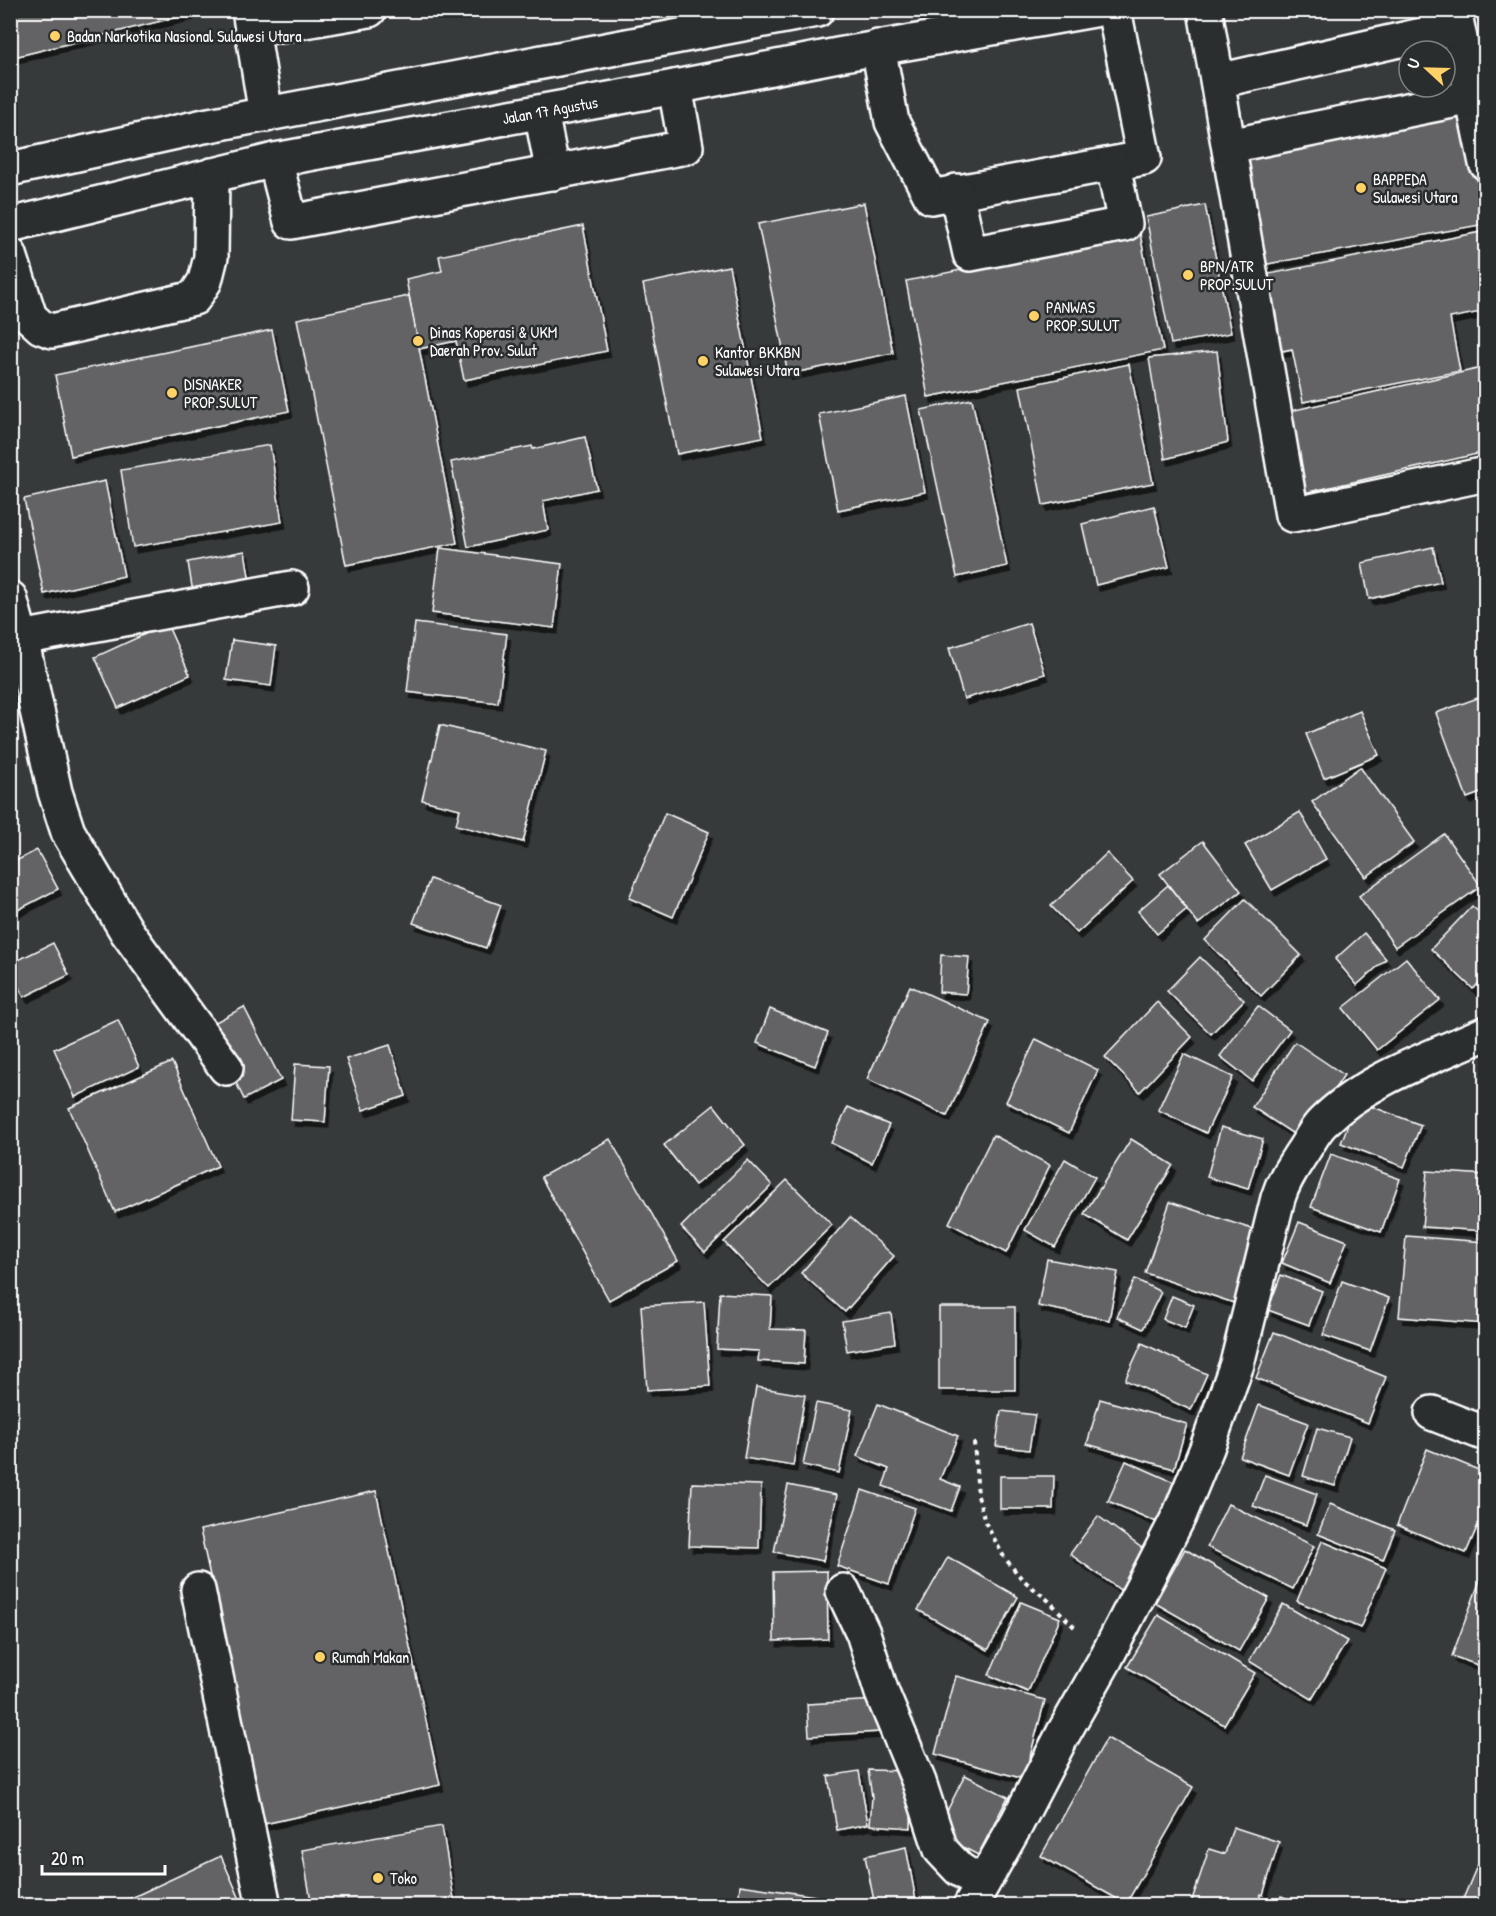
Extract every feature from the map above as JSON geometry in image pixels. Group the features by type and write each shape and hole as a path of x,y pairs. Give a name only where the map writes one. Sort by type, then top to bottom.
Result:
{"street":[{"path":"266,115 251,20 369,10"},
{"path":"10,169 204,126 817,10"},
{"path":"830,10 838,55"},
{"name":"Jalan 17 Agustus","path":"10,225 275,160 675,87 878,47 1094,10"},
{"path":"878,47 892,122 931,197 1144,158 1114,10"},
{"path":"1205,10 1292,515 1485,474"},
{"path":"1218,81 1455,19 1485,163"},
{"path":"275,160 291,222 686,147 675,87"},
{"path":"1229,146 1472,97"},
{"path":"541,112 553,173"},
{"path":"956,191 970,254 1125,224 1113,165"},
{"path":"10,255 30,317 41,327 52,331 194,298 205,281 211,257 212,175"},
{"path":"21,638 292,588"},
{"path":"10,598 55,792 68,832 128,932 226,1068"},
{"path":"843,1591 863,1633 882,1693 920,1782 941,1850 959,1869 976,1895 1105,1660 1179,1516 1207,1448 1237,1364 1278,1198 1288,1174 1321,1124 1357,1094 1424,1059 1485,1033"},
{"path":"1432,1413 1485,1434"},
{"path":"198,1590 264,1905"}],"path":[{"path":"974,1442 978,1496 985,1522 1005,1557 1022,1579 1049,1601 1105,1660"}],"building":[{"name":"Badan Narkotika Nasional Sulawesi Utara","path":"10,10 189,10 190,14 10,58"},
{"name":"BAPPEDA Sulawesi Utara","path":"1465,110 1485,224 1257,266 1237,153"},
{"path":"864,203 893,353 788,374 758,224"},
{"name":"BPN/ATR PROP.SULUT","path":"1205,205 1231,333 1171,344 1146,217"},
{"path":"583,226 607,351 464,380 456,341 419,349 406,279 442,271 439,256"},
{"path":"1486,231 1486,311 1450,318 1460,371 1303,402 1292,349 1273,353 1259,276"},
{"name":"PANWAS PROP.SULUT","path":"1140,234 1163,350 928,397 906,281"},
{"name":"Kantor BKKBN Sulawesi Utara","path":"729,266 763,437 677,454 643,284"},
{"path":"409,296 457,543 346,565 297,319"},
{"name":"DISNAKER PROP.SULUT","path":"272,330 289,411 71,456 55,375"},
{"path":"1217,351 1228,442 1165,459 1149,358"},
{"path":"1129,364 1153,483 1043,505 1020,387"},
{"path":"1486,367 1486,452 1295,495 1277,414"},
{"path":"906,396 925,492 838,510 819,414"},
{"path":"972,399 1007,566 957,577 921,410"},
{"path":"585,437 597,489 543,501 548,530 468,547 451,462 532,446 533,449"},
{"path":"270,445 282,522 133,547 121,470"},
{"path":"105,481 124,576 44,594 24,499"},
{"path":"1154,506 1169,567 1096,585 1082,524"},
{"path":"1433,547 1441,582 1369,599 1362,563"},
{"path":"440,548 562,564 554,628 432,613"},
{"path":"245,551 251,589 194,599 188,562"},
{"path":"415,623 507,634 498,703 407,692"},
{"path":"1029,623 1045,674 964,699 949,648"},
{"path":"167,624 190,675 118,708 95,657"},
{"path":"232,640 276,646 271,686 226,680"},
{"path":"1486,695 1486,791 1467,798 1436,713"},
{"path":"1360,711 1379,755 1324,778 1306,734"},
{"path":"440,725 546,751 523,842 456,825 460,809 422,800"},
{"path":"1360,767 1414,842 1366,877 1312,802"},
{"path":"1300,812 1326,859 1272,890 1245,845"},
{"path":"665,813 709,832 673,917 629,898"},
{"path":"1444,834 1481,886 1395,947 1359,896"},
{"path":"1203,841 1241,891 1198,924 1160,874"},
{"path":"37,850 58,889 10,914 10,864"},
{"path":"1107,853 1133,881 1077,933 1051,906"},
{"path":"430,879 501,905 486,948 413,923"},
{"path":"1168,885 1187,909 1157,934 1138,911"},
{"path":"1245,899 1301,955 1261,996 1205,940"},
{"path":"1472,906 1486,919 1486,976 1473,989 1431,949"},
{"path":"1364,933 1386,959 1357,985 1335,959"},
{"path":"53,943 69,975 24,997 10,970 10,964"},
{"path":"941,955 969,957 966,994 939,992"},
{"path":"1200,957 1244,1000 1211,1034 1167,991"},
{"path":"1406,958 1440,1000 1377,1050 1343,1008"},
{"path":"910,986 990,1022 947,1116 867,1079"},
{"path":"1157,1002 1192,1037 1140,1092 1105,1057"},
{"path":"1258,1006 1290,1030 1252,1081 1220,1056"},
{"path":"244,1007 281,1080 244,1099 208,1026"},
{"path":"770,1009 828,1033 815,1066 757,1043"},
{"path":"118,1020 139,1067 75,1097 54,1049"},
{"path":"1036,1039 1098,1070 1069,1133 1006,1102"},
{"path":"1295,1042 1344,1075 1301,1139 1252,1107"},
{"path":"390,1045 406,1096 363,1110 346,1059"},
{"path":"1184,1054 1233,1077 1206,1133 1158,1110"},
{"path":"172,1062 218,1166 115,1212 69,1108"},
{"path":"295,1064 329,1066 325,1122 291,1120"},
{"path":"1357,1101 1421,1125 1404,1167 1341,1143"},
{"path":"714,1105 745,1145 695,1185 664,1145"},
{"path":"848,1107 889,1125 872,1163 831,1143"},
{"path":"1221,1127 1263,1139 1248,1189 1207,1177"},
{"path":"993,1135 1050,1165 1006,1253 949,1223"},
{"path":"610,1139 678,1261 609,1300 541,1177"},
{"path":"1131,1139 1173,1165 1127,1240 1084,1214"},
{"path":"1331,1154 1400,1179 1381,1232 1311,1207"},
{"path":"1065,1159 1095,1177 1055,1247 1025,1230"},
{"path":"748,1160 772,1185 705,1252 681,1227"},
{"path":"1427,1171 1486,1175 1486,1231 1422,1227"},
{"path":"787,1180 832,1225 769,1288 724,1242"},
{"path":"1170,1202 1258,1231 1234,1303 1145,1273"},
{"path":"850,1217 894,1256 845,1312 801,1273"},
{"path":"1299,1222 1347,1241 1330,1283 1282,1263"},
{"path":"1406,1236 1486,1242 1486,1324 1399,1317"},
{"path":"1047,1259 1118,1272 1109,1320 1038,1306"},
{"path":"1281,1275 1322,1291 1309,1325 1268,1310"},
{"path":"1135,1279 1161,1292 1143,1329 1117,1317"},
{"path":"1342,1281 1389,1298 1370,1351 1323,1335"},
{"path":"720,1293 772,1296 770,1329 806,1330 804,1364 758,1361 759,1351 717,1349"},
{"path":"1172,1296 1194,1305 1185,1328 1163,1319"},
{"path":"704,1302 710,1386 647,1390 641,1306"},
{"path":"939,1307 1015,1307 1015,1390 939,1390"},
{"path":"891,1313 895,1343 847,1351 842,1321"},
{"path":"1274,1332 1386,1377 1368,1423 1256,1378"},
{"path":"1142,1343 1207,1374 1191,1410 1125,1380"},
{"path":"756,1387 805,1395 793,1466 744,1458"},
{"path":"1100,1399 1187,1424 1174,1469 1087,1444"},
{"path":"816,1403 852,1410 839,1473 803,1465"},
{"path":"878,1404 958,1436 940,1479 960,1487 951,1511 883,1486 889,1469 857,1456"},
{"path":"1259,1405 1308,1423 1289,1475 1240,1457"},
{"path":"1001,1411 1035,1415 1029,1450 996,1446"},
{"path":"1317,1428 1350,1437 1335,1486 1303,1476"},
{"path":"1427,1449 1486,1473 1486,1506 1466,1553 1397,1525"},
{"path":"1126,1461 1178,1484 1161,1524 1108,1501"},
{"path":"1265,1475 1317,1494 1306,1525 1253,1506"},
{"path":"1000,1476 1054,1476 1053,1509 1000,1509"},
{"path":"692,1483 761,1485 759,1548 689,1546"},
{"path":"788,1485 837,1495 823,1561 774,1552"},
{"path":"862,1490 915,1508 889,1584 837,1566"},
{"name":"Rumah Makan","path":"376,1491 440,1785 264,1824 200,1530"},
{"path":"1228,1504 1314,1546 1293,1589 1207,1547"},
{"path":"1330,1504 1395,1530 1383,1560 1318,1534"},
{"path":"1098,1516 1150,1554 1123,1592 1070,1554"},
{"path":"1322,1541 1386,1568 1360,1628 1297,1601"},
{"path":"1185,1549 1269,1598 1239,1651 1155,1603"},
{"path":"948,1557 1018,1597 988,1650 918,1610"},
{"path":"1486,1564 1486,1668 1452,1656"},
{"path":"827,1571 828,1639 774,1641 773,1572"},
{"path":"1021,1602 1060,1618 1028,1692 989,1675"},
{"path":"1283,1604 1347,1641 1312,1699 1249,1661"},
{"path":"1158,1615 1255,1673 1224,1725 1127,1667"},
{"path":"956,1676 1045,1700 1024,1779 935,1754"},
{"path":"878,1700 880,1732 809,1736 807,1704"},
{"path":"1107,1738 1193,1787 1126,1904 1041,1856"},
{"path":"868,1770 912,1771 911,1828 870,1825 872,1797"},
{"path":"859,1771 868,1824 837,1830 828,1776"},
{"path":"965,1775 1008,1797 978,1855 936,1833"},
{"name":"Toko","path":"442,1826 455,1906 312,1906 302,1850"},
{"path":"1233,1827 1279,1842 1263,1895 1261,1894 1257,1906 1190,1906 1209,1849 1225,1854"},
{"path":"906,1847 917,1906 875,1906 865,1856"},
{"path":"221,1856 243,1906 114,1906"},
{"path":"1477,1866 1486,1869 1486,1906 1460,1906"},
{"path":"740,1885 815,1896 813,1906 738,1906"},
{"path":"1281,1896 1308,1906 1278,1906"}],"place":[{"name":"Badan Narkotika Nasional Sulawesi Utara","path":"55,36"},
{"name":"BAPPEDA Sulawesi Utara","path":"1361,188"},
{"name":"BPN/ATR PROP.SULUT","path":"1188,275"},
{"name":"PANWAS PROP.SULUT","path":"1034,316"},
{"name":"Dinas Koperasi & UKM Daerah Prov. Sulut","path":"418,341"},
{"name":"Kantor BKKBN Sulawesi Utara","path":"703,361"},
{"name":"DISNAKER PROP.SULUT","path":"172,393"},
{"name":"Rumah Makan","path":"320,1657"},
{"name":"Toko","path":"378,1878"}]}
